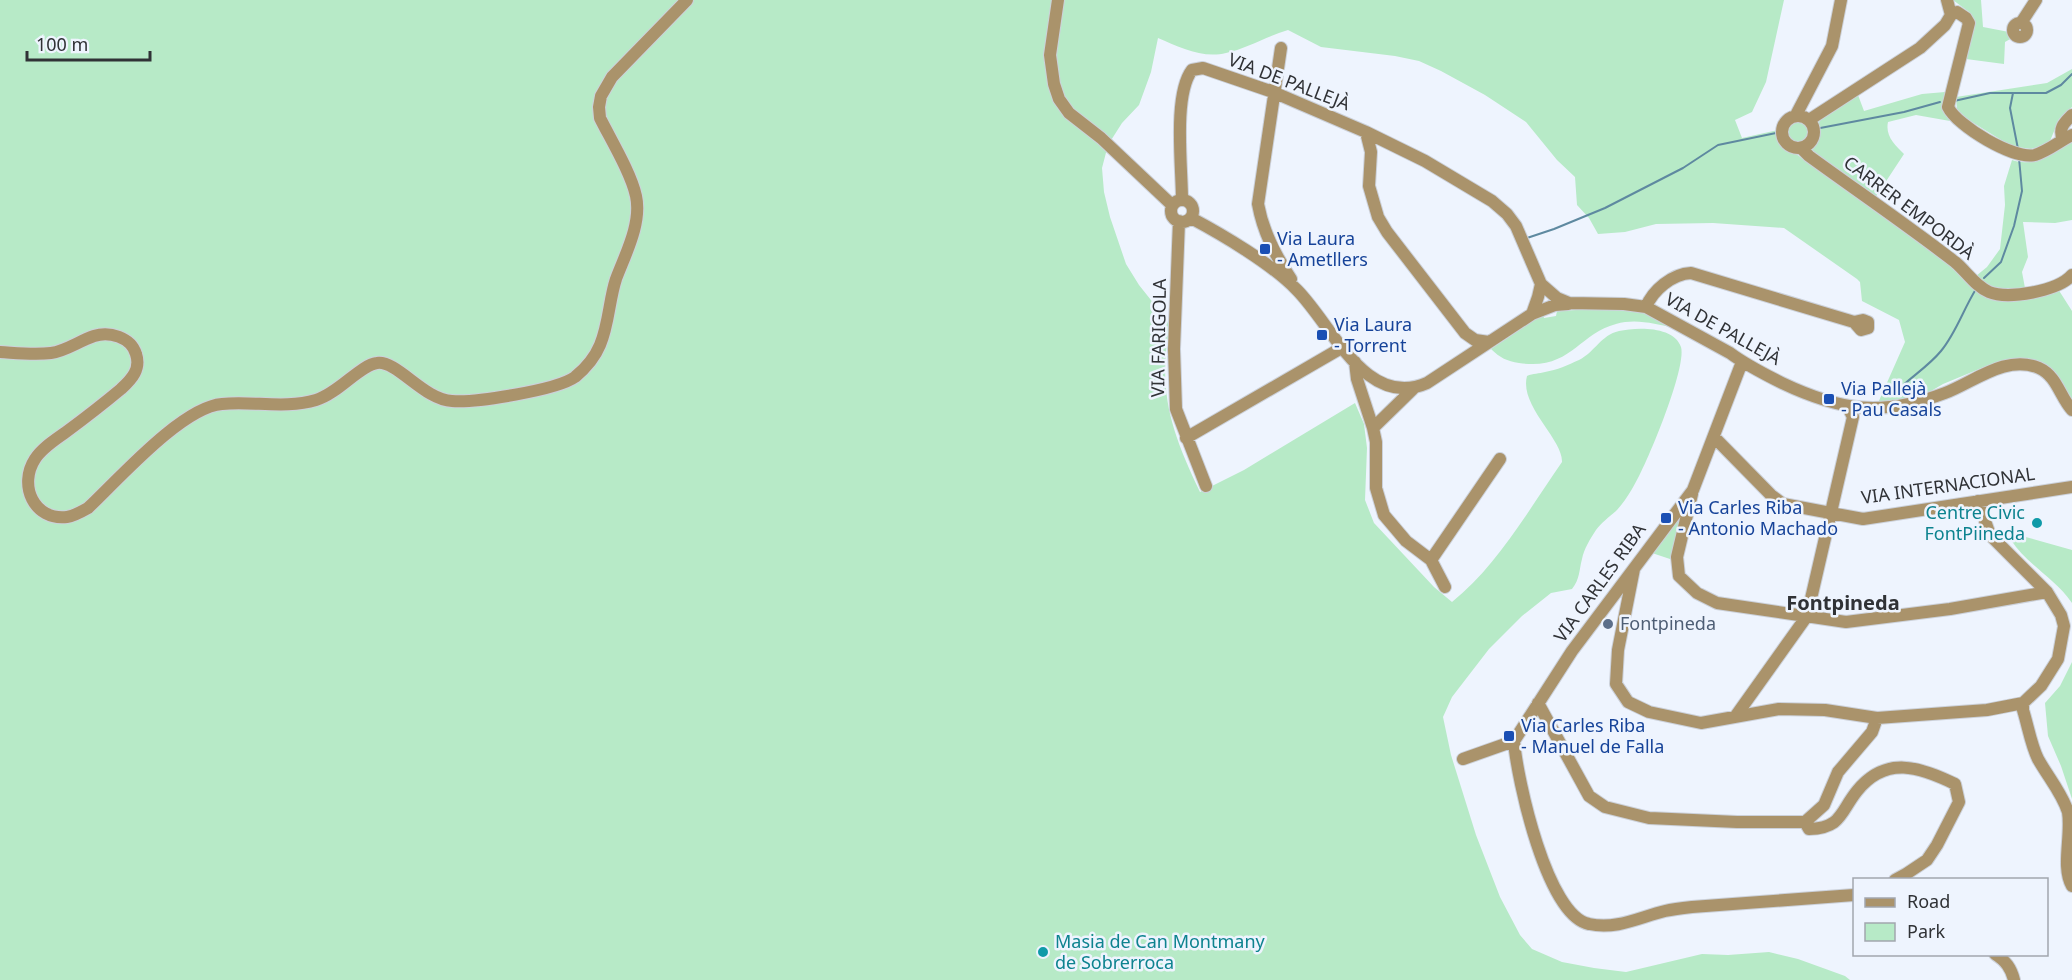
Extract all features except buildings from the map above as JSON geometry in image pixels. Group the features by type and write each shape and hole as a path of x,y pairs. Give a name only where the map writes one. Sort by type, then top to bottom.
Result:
{"street":[{"path":"0,352 40,354 58,352 93,336 105,335 123,338 135,350 138,366 132,378 122,389 43,450 31,465 27,483 29,495 38,508 61,517 72,516 88,508 166,434 188,416 211,405 308,403 333,393 368,366 381,362 390,365 422,390 449,401 476,400 551,386 574,378 594,358 601,344 610,300 636,218 636,198 632,183 600,118 601,96 612,77 687,0"},
{"path":"1058,0 1050,55 1054,84 1059,99 1069,114 1177,202 1192,205 1193,211 1185,219"},
{"path":"1796,115 1809,120 1814,129 1811,141 1801,148 1788,145 1781,135 1784,123 1796,115 1832,46 1841,0"},
{"path":"1947,0 1951,15"},
{"path":"2021,22 2036,0"},
{"path":"1809,120 1920,48 1945,25 1951,15 1957,12 1969,23 1948,107 1956,119 2015,154 2034,155 2067,137 2060,131 2062,124 2072,115"},
{"path":"1281,48 1258,204 1260,218 1268,239 1277,258 1298,290 1354,362 1368,375 1389,387 1414,388"},
{"name":"VIA DE PALLEJÀ","path":"1177,202 1180,115 1184,84 1192,70 1203,68 1273,93 1366,132 1425,161 1500,207 1516,226 1540,284"},
{"path":"1366,132 1371,152 1369,186 1378,217 1465,333 1475,340 1489,342"},
{"path":"1371,152 1390,145"},
{"name":"CARRER EMPORDÀ","path":"1801,148 1957,263 1981,288 1997,295 2014,295 2056,286 2072,275"},
{"path":"1177,202 1172,214 1262,262 1298,290"},
{"name":"VIA FARIGOLA","path":"1185,219 1174,349 1176,409 1206,486"},
{"path":"1646,307 1654,292 1677,276 1691,273 1854,322"},
{"path":"1540,284 1557,298 1569,303"},
{"path":"1532,314 1540,284"},
{"path":"1373,428 1414,388 1427,383 1532,314 1555,305 1569,303"},
{"name":"VIA DE PALLEJÀ","path":"1569,303 1624,304 1646,307 1730,353 1742,362 1828,403 1848,407 1875,408 1906,405 1946,393 1997,368 2026,365 2045,371 2057,385 2072,410"},
{"path":"1464,359 1467,342 1465,333"},
{"path":"1186,438 1343,347"},
{"path":"1354,362 1376,442 1376,488 1384,515 1406,541 1431,560 1445,587"},
{"name":"VIA CARLES RIBA","path":"1514,741 1572,651 1693,490 1742,362"},
{"path":"1735,717 1808,616 1853,417 1848,407"},
{"name":"VIA INTERNACIONAL","path":"1714,437 1771,495 1783,504 1863,519 2072,487"},
{"path":"1431,560 1500,459"},
{"path":"1693,490 1677,557 1679,576 1697,593 1716,603 1846,622 1950,609 2047,592"},
{"path":"1634,569 1618,650 1616,684 1628,702 1649,712 1701,723 1779,709 1825,711 1877,718 1987,710 2023,703 2041,686 2058,660 2064,626 2061,615 2047,592 1990,535 1978,501"},
{"path":"1538,703 1589,796 1605,807 1649,818 1737,822 1805,822 1824,805 1838,772 1872,732 1877,718"},
{"path":"2023,703 2037,757 2061,796 2068,813 2070,832 2067,868 2068,880 2072,886"},
{"path":"1464,759 1514,741 1515,762 1525,806 1547,870 1562,901 1571,914 1581,922 1598,926 1618,925 1684,908 1853,896"},
{"path":"1805,822 1809,829 1822,829 1836,823 1857,791 1871,778 1891,768 1909,767 1955,784 1959,802 1937,845 1927,860 1896,878"},
{"path":"1997,956 2012,971 2014,980"}],"green space":[{"path":"0,0 1784,0 1766,82 1752,112 1735,120 1742,138 1778,130 1779,137 1785,146 1953,267 1978,291 2058,289 2072,311 2072,406 2055,373 1989,365 1943,384 1926,394 1910,399 1878,403 1905,342 1899,320 1862,301 1860,282 1857,279 1784,228 1713,223 1656,224 1625,232 1598,234 1589,218 1577,205 1575,177 1557,160 1526,122 1485,95 1419,61 1321,47 1288,30 1242,48 1217,54 1191,51 1158,38 1151,72 1139,105 1122,123 1108,145 1102,168 1104,192 1126,264 1139,285 1170,324 1165,370 1169,410 1181,449 1200,492 1244,470 1355,403 1364,424 1367,448 1365,500 1374,523 1434,587 1452,602 1469,587 1498,554 1562,462 1556,443 1529,399 1526,387 1527,376 1554,370 1579,360 1607,336 1619,331 1654,330 1671,335 1677,340 1681,347 1678,375 1664,418 1638,478 1616,511 1596,530 1584,552 1578,578 1572,589 1551,593 1522,616 1489,649 1452,697 1443,717 1451,755 1476,835 1500,897 1520,935 1532,949 1562,962 1626,972 1702,954 1769,952 1798,959 1845,976 1850,980 0,980"},
{"path":"1953,0 1981,0 1983,27 2009,32 2012,38 2005,42 2004,64 1966,59 1975,25 1969,12"},
{"path":"2072,69 2072,107 2059,119 2050,141 2044,145 2031,149 2011,146 1967,119 1957,110 1956,97 2047,83"},
{"path":"1945,92 1943,107 1950,121 1916,115 1888,122 1889,136 1904,154 1875,198 1816,155 1812,149 1820,119 1858,95 1864,111 1922,94"},
{"path":"1798,119 1807,123 1811,132 1807,141 1798,145 1789,141 1785,132 1789,123"},
{"path":"2072,142 2072,220 2055,223 2023,222 2028,257 2022,272 2025,288 1999,288 1982,281 1976,276 1987,267 2000,249 2005,205 2004,186 2012,160 2036,161"},
{"path":"1614,308 1646,313 1675,328 1653,323 1623,322 1592,335 1562,357 1536,364 1507,360 1491,349 1543,314 1544,318 1556,316 1557,311"},
{"path":"1684,509 1673,560 1649,552"},
{"path":"2015,534 2072,550 2072,603 2058,586 2018,549 2011,540"},
{"path":"2072,662 2072,799 2048,736 2045,703 2060,686"}],"waterway":[{"path":"1954,101 1990,93 2046,93 2061,85 2072,74"},
{"path":"2013,93 2010,108 2018,149"},
{"path":"1815,129 1904,112 1940,102"},
{"path":"1527,238 1605,208 1683,168 1718,145 1776,133"},
{"path":"1984,278 2001,262 2014,226 2022,191 2019,158"},
{"path":"1895,393 1941,351 1951,337 1976,289"}],"place":[{"name":"Via Laura - Ametllers","path":"1265,249"},
{"name":"Via Laura - Torrent","path":"1322,335"},
{"name":"Via Pallejà - Pau Casals","path":"1829,399"},
{"name":"Via Carles Riba - Antonio Machado","path":"1666,518"},
{"name":"Centre Civic FontPiineda","path":"2037,523"},
{"name":"Fontpineda","path":"1608,624"},
{"name":"Via Carles Riba - Manuel de Falla","path":"1509,736"},
{"name":"Masia de Can Montmany de Sobrerroca","path":"1043,952"}],"district":[{"name":"Fontpineda","path":"1843,603"}]}
